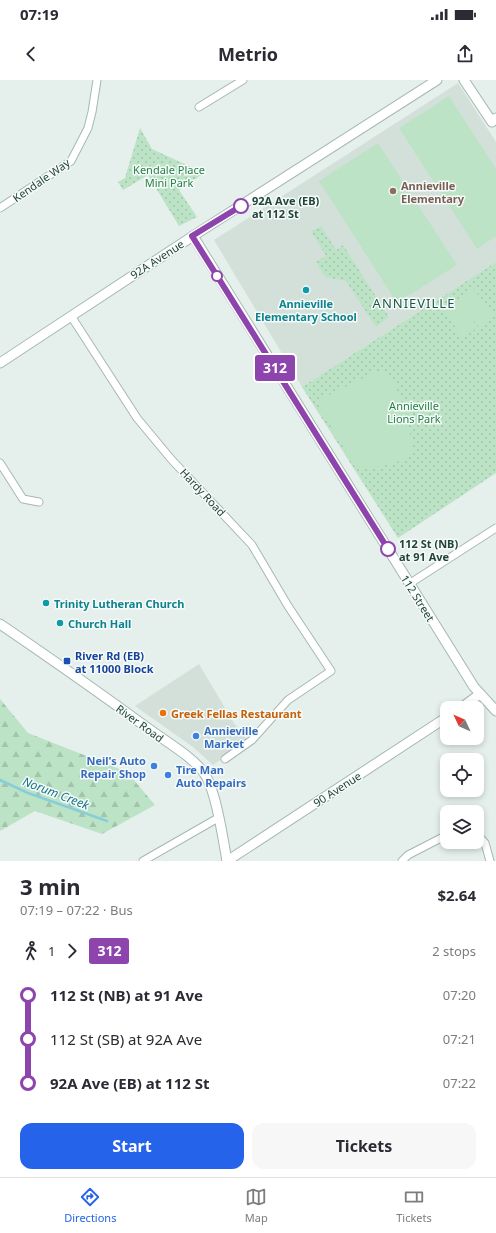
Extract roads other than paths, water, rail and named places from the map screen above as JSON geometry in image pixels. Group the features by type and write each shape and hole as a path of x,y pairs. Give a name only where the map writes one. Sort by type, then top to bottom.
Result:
{"street":[{"name":"Kendale Way","path":"0,208 71,161 88,128 97,80"},
{"path":"198,108 243,80"},
{"name":"92A Avenue","path":"0,363 192,236 437,80"},
{"path":"464,80 495,123"},
{"name":"112 Street","path":"192,236 409,584 480,694 496,711"},
{"name":"Hardy Road","path":"71,316 137,418 171,459 252,545 288,606 331,671 288,700 252,740 225,759"},
{"path":"0,463 23,500 39,502"},
{"path":"409,584 496,528"},
{"name":"River Road","path":"0,624 89,686 193,762 204,773 211,791 227,861"},
{"path":"470,701 480,694"},
{"name":"90 Avenue","path":"227,861 440,722"},
{"path":"143,861 218,818"},
{"path":"402,861 408,856 440,839"},
{"path":"484,842 490,861"}],"waterway":[{"name":"Norum Creek","path":"0,780 28,793 107,821"}],"place":[{"name":"Annieville Elementary","path":"393,191"},
{"name":"92A Ave (EB) at 112 St","path":"241,206"},
{"name":"Annieville Elementary School","path":"306,290"},
{"name":"112 St (NB) at 91 Ave","path":"388,549"},
{"name":"Trinity Lutheran Church","path":"46,603"},
{"name":"Church Hall","path":"60,623"},
{"name":"River Rd (EB) at 11000 Block","path":"67,661"},
{"name":"Greek Fellas Restaurant","path":"163,713"},
{"name":"Annieville Market","path":"196,736"},
{"name":"Neil's Auto Repair Shop","path":"154,766"},
{"name":"Tire Man Auto Repairs","path":"168,775"}],"district":[{"name":"ANNIEVILLE","path":"414,303"}],"park label":[{"name":"Kendale Place Mini Park","path":"169,175"},
{"name":"Annieville Lions Park","path":"414,411"}]}
